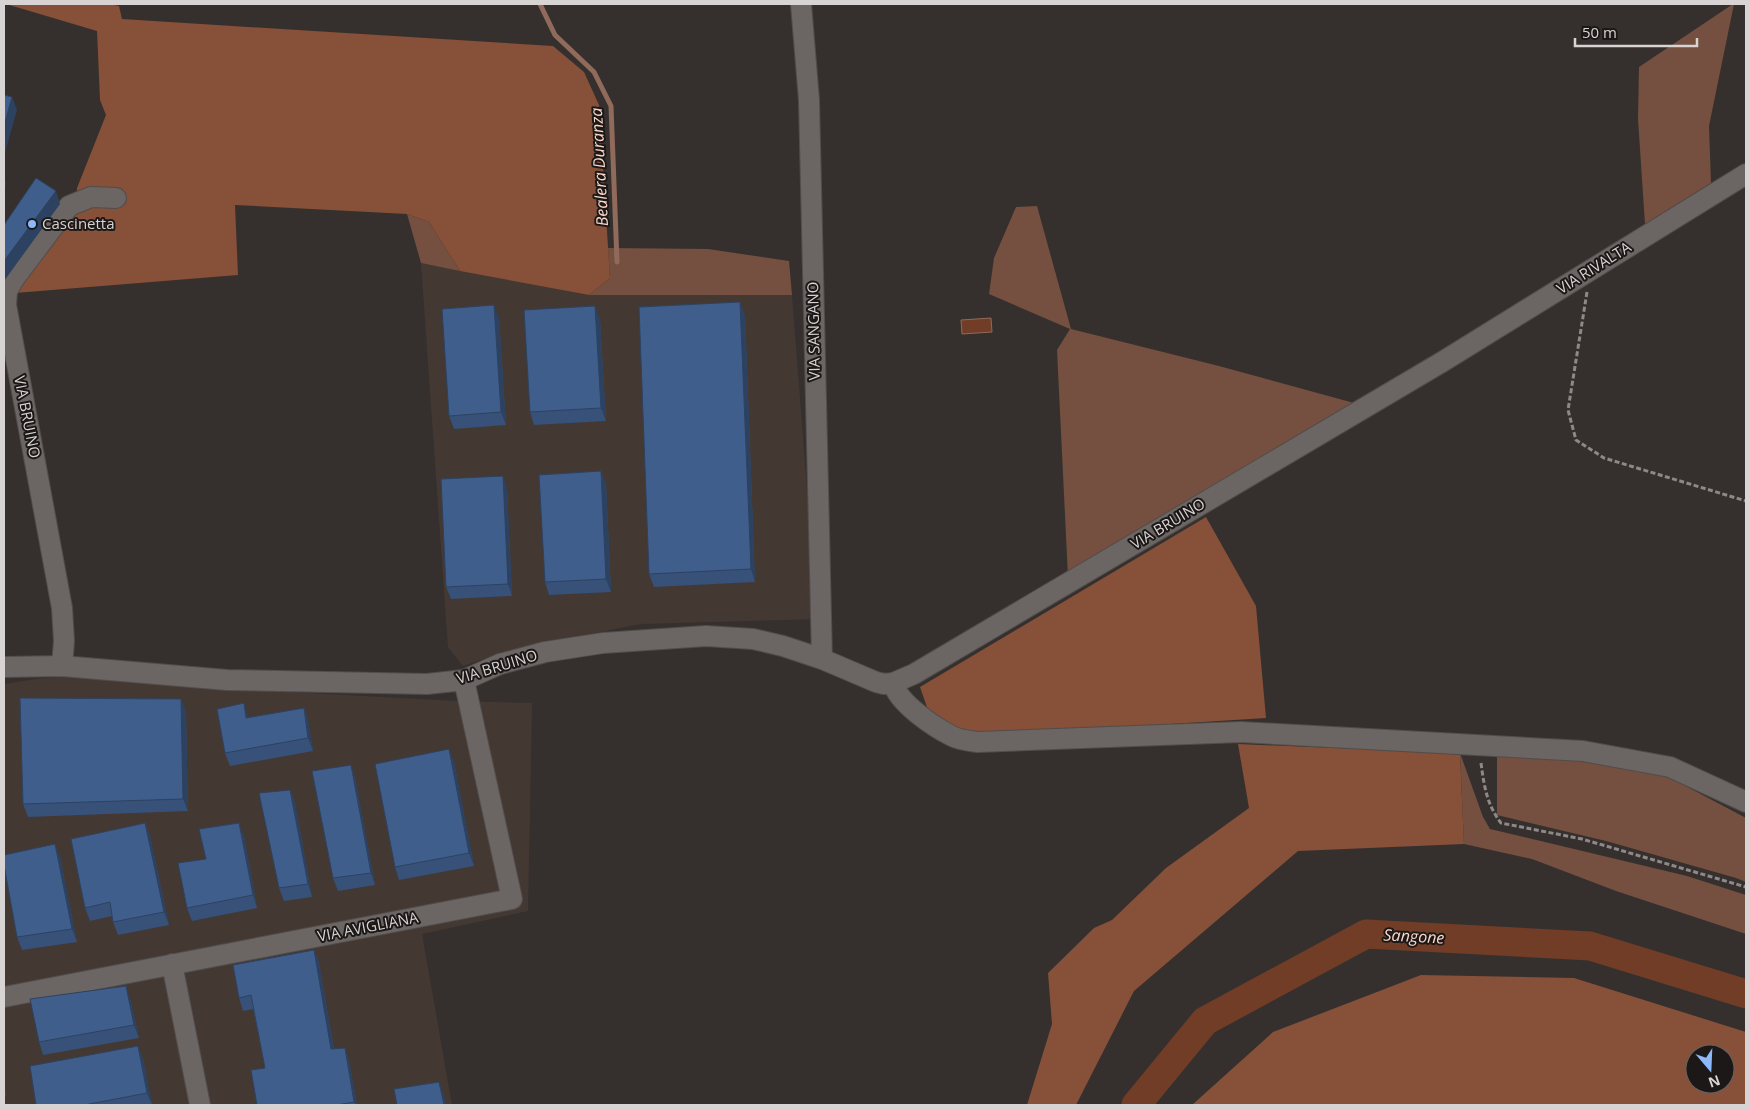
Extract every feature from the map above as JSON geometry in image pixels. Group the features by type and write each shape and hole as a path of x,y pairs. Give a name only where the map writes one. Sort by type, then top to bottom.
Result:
{"street":[{"name":"VIA SANGANO","path":"801,4 809,100 822,659"},
{"name":"VIA RIVALTA","path":"1442,362 1746,174"},
{"name":"VIA BRUINO","path":"62,666 64,641 62,608 41,486 6,305 7,291 69,206 91,197 116,198"},
{"name":"VIA BRUINO","path":"4,666 62,666 226,680 427,684 464,680 500,664 545,652 603,644 706,636 753,639 783,646 822,659 876,682 884,684 893,683 923,669 1442,362"},
{"name":"VIA AVIGLIANA","path":"4,997 512,899 464,680"},
{"path":"893,683 895,691 900,697 953,738 978,742 1241,732 1471,753 1583,752 1670,767 1746,802"},
{"path":"172,964 200,1105"}],"path":[{"path":"1590,270 1568,410 1576,440 1604,458 1746,501"},
{"path":"1471,753 1481,763 1484,789 1492,812 1501,823 1582,839 1746,887"}],"shaded area":[{"path":"6,4 109,4 119,6 122,19 553,46 584,72 599,105 610,278 589,295 460,271 429,222 407,214 235,205 238,275 15,293 76,208 77,188 106,115 100,100 97,31"},
{"path":"1733,4 1709,126 1711,183 1645,224 1638,119 1639,67"},
{"path":"1037,206 1071,329 1219,366 1354,403 1068,577 1057,350 1070,329 989,294 994,258 1016,207"},
{"path":"407,214 429,222 460,271 421,263"},
{"path":"608,248 708,249 789,261 792,295 589,295 610,278"},
{"path":"421,263 589,295 792,295 817,619 640,624 507,651 463,666 448,647"},
{"path":"991,318 992,332 962,334 961,320"},
{"path":"1206,517 1256,606 1266,718 979,736 956,731 929,713 920,687"},
{"path":"76,676 199,687 455,701 532,703 528,911 422,934 452,1105 4,1105 4,684"},
{"path":"1238,744 1460,753 1464,844 1298,851 1134,991 1076,1105 1027,1105 1052,1024 1048,973 1094,928 1112,920 1166,868 1249,808"},
{"path":"1460,753 1483,817 1490,829 1687,876 1746,895 1746,934 1616,891 1532,859 1464,844"},
{"path":"1497,753 1596,761 1665,775 1746,818 1746,882 1606,841 1497,815"},
{"path":"1421,975 1574,978 1746,1032 1746,1105 1192,1105 1273,1032"}],"building":[{"path":"4,95 12,97 4,126"},
{"path":"36,178 56,191 4,261 4,225"},
{"path":"740,302 751,569 649,574 639,307"},
{"path":"494,305 501,412 449,416 442,309"},
{"path":"595,306 601,408 530,412 524,310"},
{"path":"601,471 606,579 545,582 539,475"},
{"path":"503,476 508,584 446,587 441,479"},
{"path":"20,698 181,699 183,799 23,804"},
{"path":"244,703 246,718 304,708 308,738 225,753 217,709"},
{"path":"449,749 469,853 395,867 375,764"},
{"path":"351,765 371,873 333,878 312,771"},
{"path":"290,790 308,884 279,888 259,793"},
{"path":"145,823 164,912 113,922 110,902 85,908 71,839"},
{"path":"239,823 253,895 187,908 178,863 206,859 199,829"},
{"path":"55,844 72,929 17,937 4,865 4,855"},
{"path":"314,950 331,1049 345,1048 354,1102 336,1105 257,1105 251,1070 265,1068 251,995 239,998 233,965"},
{"path":"126,986 134,1025 39,1042 30,999"},
{"path":"138,1046 147,1093 84,1105 36,1105 30,1066"},
{"path":"439,1082 444,1105 397,1105 394,1089"}],"waterway":[{"name":"Bealera Duranza","path":"540,4 555,35 594,72 611,106 617,262"},
{"name":"Sangone","path":"1136,1105 1205,1021 1366,934 1590,946 1746,994"}],"place":[{"name":"Cascinetta","path":"32,224"}]}
